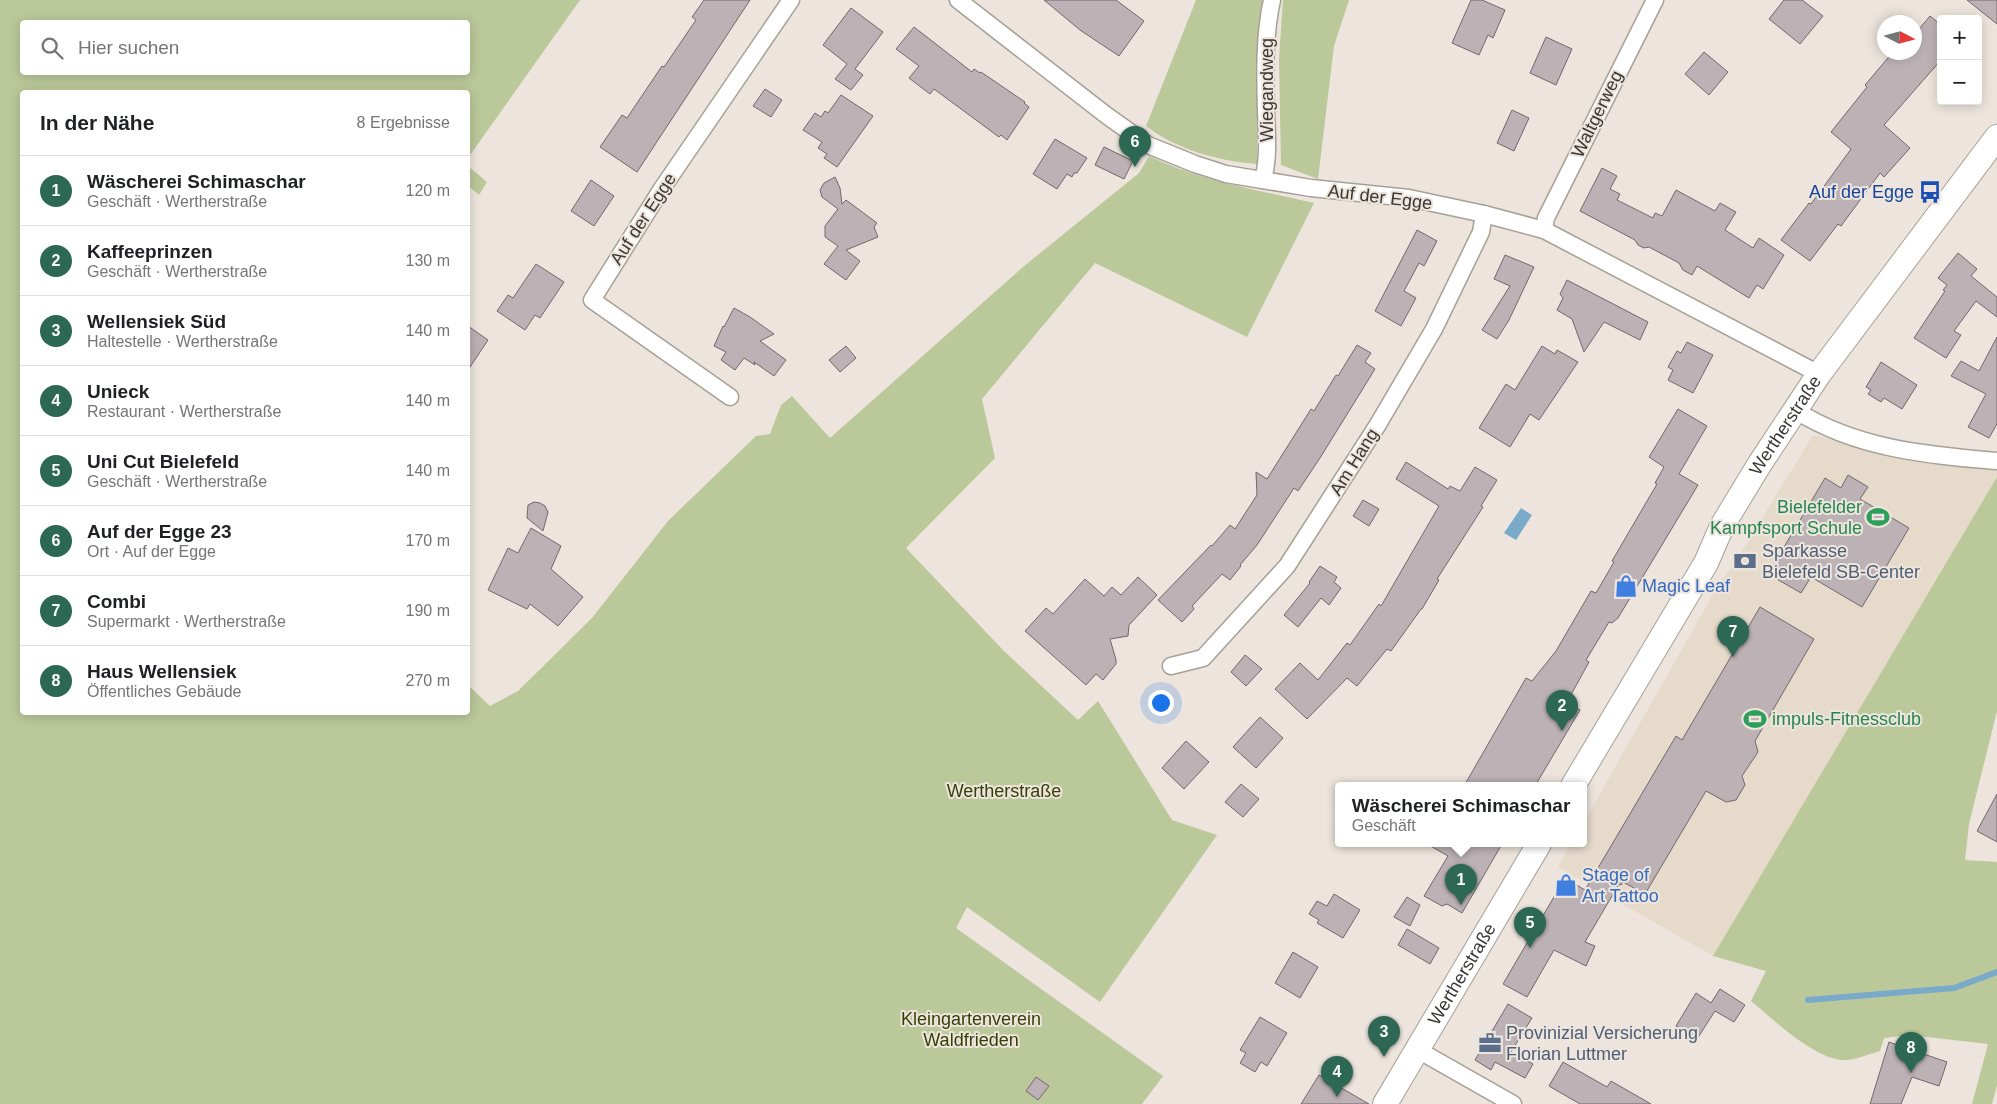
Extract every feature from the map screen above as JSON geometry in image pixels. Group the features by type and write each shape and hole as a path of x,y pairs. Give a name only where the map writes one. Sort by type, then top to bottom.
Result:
{"main road":[{"name":"Wertherstraße","path":"1575,782 1706,563 1722,526 1795,410 1997,137"},
{"name":"Wertherstraße","path":"1385,1104 1537,847"}],"street":[{"name":"Auf der Egge","path":"730,397 592,300 661,190 792,0"},
{"name":"Auf der Egge","path":"958,0 1106,115 1148,145 1226,174 1311,188 1409,198 1484,214 1544,230 1820,374"},
{"name":"Wiegandweg","path":"1263,180 1268,163 1266,75 1268,17 1272,0"},
{"name":"Waltgerweg","path":"1544,230 1546,218 1655,0"},
{"name":"Am Hang","path":"1171,666 1203,658 1287,566 1377,426 1434,329 1480,232 1484,214"},
{"path":"1795,410 1834,432 1891,448 1932,455 1997,461"},
{"path":"1418,1050 1512,1104"}],"shaded area":[{"path":"1813,435 1876,450 1997,465 1997,477 1713,956 1558,867 1569,847 1587,847 1587,817 1720,582 1736,561"}],"green space":[{"name":"Kleingartenverein Waldfrieden","path":"0,0 580,0 470,155 470,90 20,90 20,715 470,715 470,687 490,706 518,691 592,618 668,521 756,436 770,434 781,405 792,396 830,438 1023,267 1139,173 1149,156 1168,165 1209,178 1314,203 1247,337 1095,263 982,399 995,458 906,548 1004,651 1078,720 1098,701 1172,820 1217,835 1100,1002 967,907 956,928 1163,1076 1142,1104 0,1104"},
{"path":"1196,0 1263,0 1258,58 1257,164 1199,153 1171,142 1146,126"},
{"path":"1283,0 1349,0 1334,46 1318,179 1281,165 1279,59"},
{"path":"470,168 487,182 479,195 470,188"},
{"path":"1997,477 1997,711 1969,824 1965,860 1997,862 1997,1085 1992,1104 1972,1104 1988,1044 1909,1035 1884,1038 1880,1051 1861,1057 1842,1060 1830,1057 1806,1045 1751,1001 1766,971 1713,956"}],"water":[{"path":"1521,508 1532,515 1516,540 1504,533"}],"building":[{"path":"704,0 750,0 637,172 600,147 622,115 627,118 662,66 664,67 696,20 692,17"},
{"path":"1044,0 1116,0 1144,21 1119,56 1080,30"},
{"path":"1471,0 1482,0 1505,10 1493,38 1488,35 1479,55 1452,43"},
{"path":"1784,0 1802,0 1823,16 1800,44 1769,19"},
{"path":"1967,0 1997,0 1997,24"},
{"path":"851,8 883,32 855,69 863,75 851,90 835,79 847,64 823,45"},
{"path":"1930,16 1937,22 1937,65 1884,125 1910,148 1884,177 1880,173 1841,226 1838,224 1810,261 1781,240 1809,203 1811,204 1851,149 1831,132 1867,87 1865,85 1886,60 1922,60 1922,26"},
{"path":"914,27 972,72 974,69 981,72 1025,102 1029,107 1007,140 1001,135 999,137 934,89 930,94 909,78 919,66 896,49"},
{"path":"1546,37 1572,49 1556,85 1530,73"},
{"path":"1704,52 1728,72 1709,95 1685,74"},
{"path":"765,89 782,100 771,117 753,106"},
{"path":"841,95 873,116 837,167 824,158 827,154 818,148 822,142 803,130 815,113 821,117 825,111 828,113"},
{"path":"1512,110 1529,118 1514,151 1497,143"},
{"path":"1055,139 1087,158 1072,177 1067,174 1057,189 1033,174"},
{"path":"1104,147 1133,161 1124,179 1095,165"},
{"path":"1602,168 1617,176 1610,189 1620,194 1617,200 1653,218 1655,213 1662,216 1676,190 1715,211 1720,203 1736,212 1725,230 1753,248 1759,238 1784,255 1763,289 1757,285 1749,298 1697,266 1692,275 1683,270 1679,263 1649,247 1644,248 1638,245 1635,240 1580,211"},
{"path":"835,177 840,188 842,204 846,200 877,223 874,227 878,237 846,250 860,261 846,280 824,264 838,246 825,237 825,226 838,209 822,197 820,190 824,183"},
{"path":"591,180 614,196 594,226 571,211"},
{"path":"1417,230 1437,241 1424,266 1419,263 1404,291 1416,298 1401,326 1375,311"},
{"path":"1958,253 1977,269 1971,276 1997,297 1997,317 1976,301 1954,331 1961,335 1946,358 1914,338 1945,291 1943,290 1947,285 1938,278"},
{"path":"1505,255 1534,267 1509,320 1497,339 1482,330 1510,286 1494,279"},
{"path":"536,264 564,282 540,318 535,315 525,330 497,311 508,295 513,298"},
{"path":"1567,280 1648,322 1640,340 1604,322 1584,352 1572,319 1557,310 1563,298 1560,294"},
{"path":"734,308 774,334 760,341 786,360 774,376 754,362 755,365 744,358 735,370 721,360 726,352 714,346"},
{"path":"470,327 488,340 470,367"},
{"path":"1997,337 1997,424 1989,438 1968,427 1986,394 1951,376 1961,361 1979,371"},
{"path":"1687,342 1713,355 1693,393 1668,380 1673,370 1668,367 1677,351 1681,353"},
{"path":"1357,345 1371,353 1365,362 1375,369 1320,458 1298,491 1294,488 1257,545 1230,580 1222,574 1192,606 1194,609 1182,622 1158,600 1212,546 1230,525 1235,529 1257,495 1256,472 1267,479 1311,409 1314,411"},
{"path":"846,346 856,358 840,372 829,360"},
{"path":"1542,346 1555,354 1557,350 1578,362 1539,420 1530,414 1510,447 1479,428 1506,384 1515,390"},
{"path":"1881,362 1917,385 1902,409 1884,398 1881,402 1868,394 1871,390 1866,387"},
{"path":"1678,409 1707,426 1679,474 1698,485 1618,618 1612,623 1609,622 1586,660 1589,662 1567,702 1580,710 1537,782 1466,782 1526,678 1532,681 1556,651 1591,591 1596,593 1614,562 1612,561 1657,484 1655,483 1664,467 1649,457"},
{"path":"1406,462 1448,489 1450,486 1460,491 1475,467 1497,480 1481,506 1483,507 1437,579 1439,580 1422,609 1391,651 1387,649 1357,686 1347,678 1307,719 1275,689 1300,663 1318,680 1347,643 1350,645 1379,604 1381,606 1439,506 1396,479"},
{"path":"1848,475 1868,487 1860,499 1909,528 1862,607 1811,577 1801,593 1768,574 1825,478 1841,488"},
{"path":"1363,500 1379,509 1369,526 1353,516"},
{"path":"534,502 545,506 548,512 543,531 527,518 528,505"},
{"path":"531,528 561,546 551,569 583,597 558,626 530,604 527,609 488,590 508,548 518,553"},
{"path":"1320,566 1337,577 1334,582 1341,588 1329,605 1321,598 1298,627 1284,615 1310,583"},
{"path":"1138,577 1157,595 1129,625 1128,636 1110,639 1116,664 1103,680 1096,674 1086,685 1025,631 1046,608 1053,614 1085,579 1104,596 1112,587 1121,595"},
{"path":"1760,607 1814,639 1755,741 1758,752 1742,776 1745,785 1736,800 1726,802 1706,791 1645,894 1623,882 1621,885 1619,884 1585,942 1595,946 1586,966 1554,950 1527,997 1503,984 1565,878 1585,890 1676,736 1682,740"},
{"path":"1245,655 1262,669 1246,686 1231,672"},
{"path":"1260,717 1283,738 1256,768 1233,747"},
{"path":"1186,741 1209,762 1184,789 1162,768"},
{"path":"1241,784 1259,799 1243,817 1225,802"},
{"path":"1997,794 1997,842 1977,831"},
{"path":"1432,847 1500,847 1462,913 1447,904 1442,906 1424,896 1448,856"},
{"path":"1334,894 1360,910 1343,938 1317,923 1319,920 1309,914 1317,901 1327,906"},
{"path":"1407,897 1420,905 1410,926 1394,917"},
{"path":"1407,929 1439,948 1430,964 1398,945"},
{"path":"1293,952 1318,967 1300,998 1275,983"},
{"path":"1720,989 1745,1005 1734,1022 1715,1011 1697,1039 1676,1026 1696,993 1711,1003"},
{"path":"1508,1004 1532,1018 1511,1052 1533,1064 1525,1078 1495,1062 1491,1070 1475,1060"},
{"path":"1260,1017 1287,1033 1267,1066 1261,1062 1255,1072 1240,1063 1246,1053 1240,1050"},
{"path":"1889,1042 1947,1062 1939,1086 1912,1077 1901,1104 1870,1104"},
{"path":"1563,1062 1607,1087 1611,1081 1651,1104 1580,1104 1549,1086"},
{"path":"1319,1075 1369,1104 1301,1104"},
{"path":"1036,1077 1049,1086 1038,1100 1026,1091"}],"waterway":[{"path":"1808,1000 1954,988 1997,972"}],"place":[{"name":"Auf der Egge 23","path":"1135,167"},
{"name":"Auf der Egge","path":"1930,192"},
{"name":"Bielefelder Kampfsport Schule","path":"1878,517"},
{"name":"Sparkasse Bielefeld SB-Center","path":"1745,561"},
{"name":"Magic Leaf","path":"1626,586"},
{"name":"Combi","path":"1733,657"},
{"name":"impuls-Fitnessclub","path":"1755,719"},
{"name":"Kaffeeprinzen","path":"1562,731"},
{"name":"Stage of Art Tattoo","path":"1566,885"},
{"name":"Wäscherei Schimaschar","path":"1461,905"},
{"name":"Uni Cut Bielefeld","path":"1530,948"},
{"name":"Provinizial Versicherung Florian Luttmer","path":"1490,1043"},
{"name":"Wellensiek Süd","path":"1384,1057"},
{"name":"Haus Wellensiek","path":"1911,1073"},
{"name":"Unieck","path":"1337,1097"}]}
